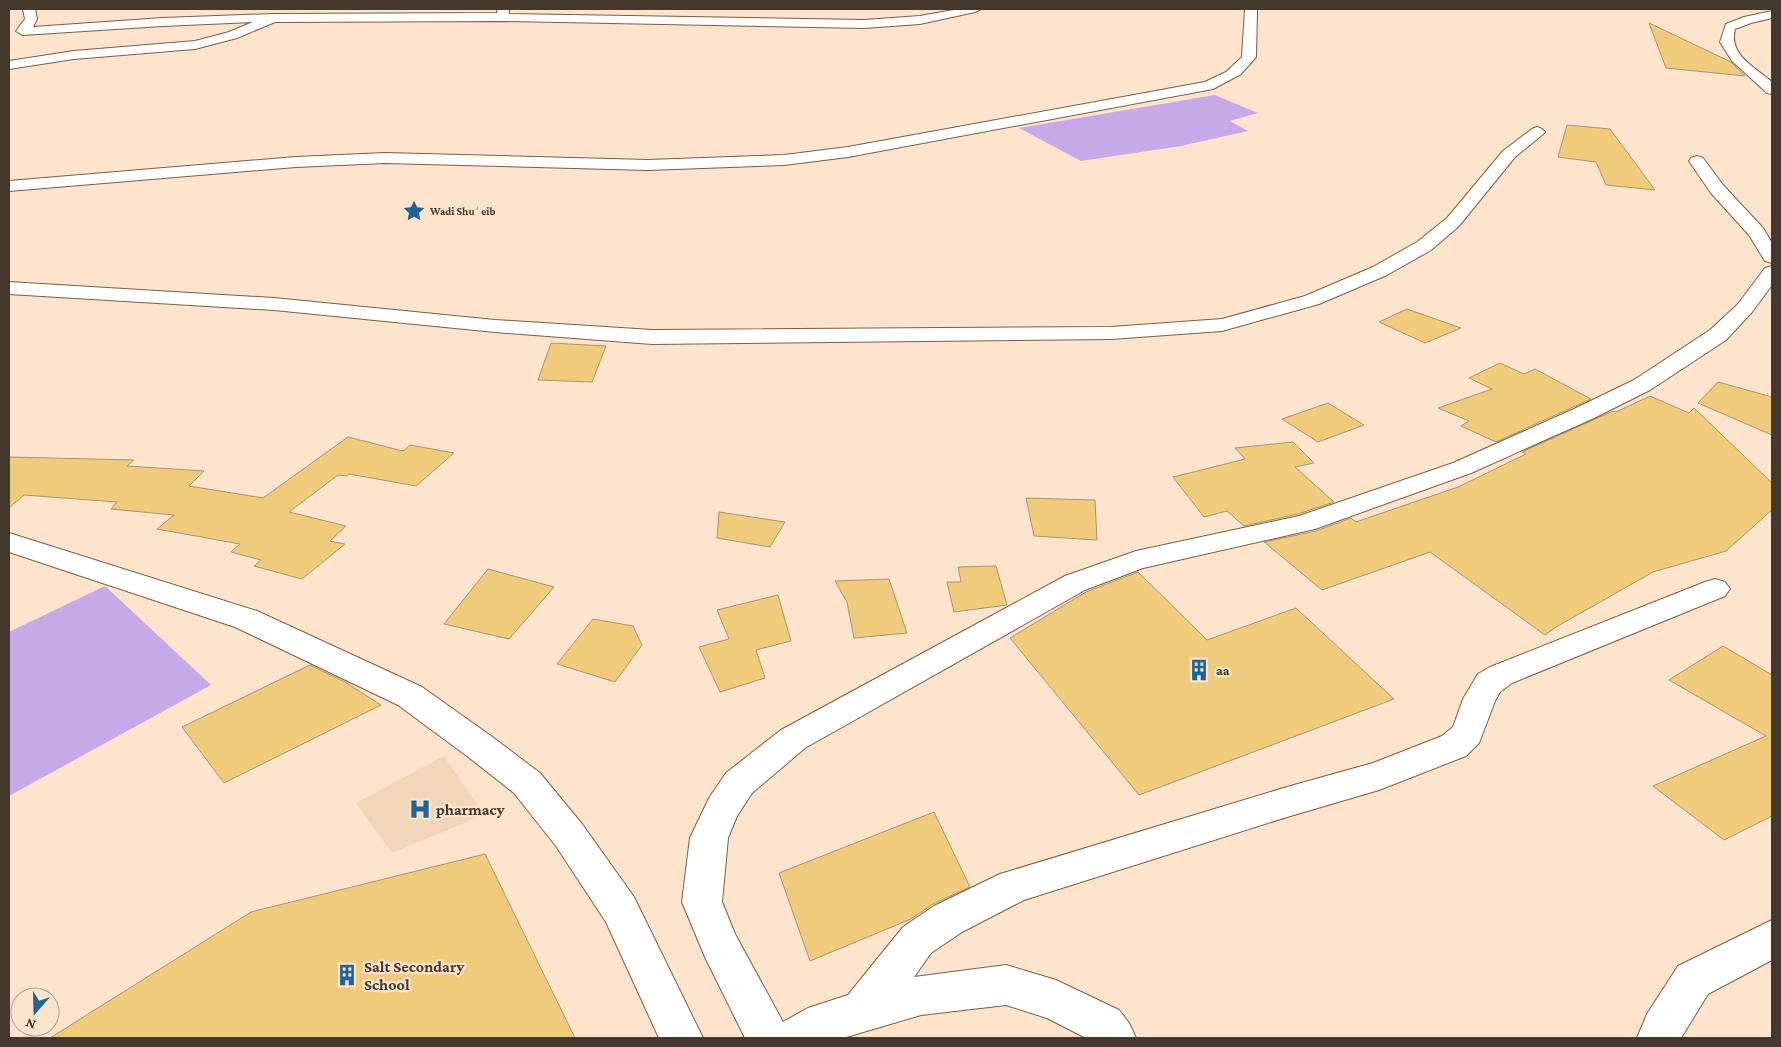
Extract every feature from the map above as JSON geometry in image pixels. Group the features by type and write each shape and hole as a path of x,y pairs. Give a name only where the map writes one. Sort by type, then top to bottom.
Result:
{"street":[{"path":"22,31 32,18 28,9"},
{"path":"9,33 163,22 503,13 864,24 920,20 975,9"},
{"path":"9,186 296,162 385,158 657,165 784,160 848,152 1208,86 1220,82 1235,72 1249,57 1251,9"},
{"path":"1772,16 1748,20 1730,27 1727,40 1728,48 1772,88"},
{"path":"9,65 74,55 210,42 273,18"},
{"path":"9,288 274,304 495,326 652,337 1111,333 1222,325 1263,316 1312,300 1380,271 1424,246 1453,222 1509,154 1537,132"},
{"path":"1697,161 1717,189 1756,232 1772,257"},
{"path":"768,1038 719,944 702,902 710,838 722,808 739,783 793,739 1075,583 1136,560 1305,523 1462,468 1583,414 1642,385 1718,335 1745,308 1772,272"},
{"path":"9,542 246,619 410,696 479,746 527,783 568,835 620,910 681,1038"},
{"path":"863,1010 917,940 948,919 1014,886 1287,802 1379,776 1454,746 1467,734 1479,699 1489,683 1501,675 1715,589"},
{"path":"1659,1038 1662,1029 1692,980 1772,939"},
{"path":"797,1038 823,1023 863,1010 921,995 1006,985 1056,1000 1104,1025 1114,1038"}],"shaded area":[{"path":"1215,95 1258,113 1230,121 1248,131 1181,146 1081,161 1019,128"},
{"path":"105,586 211,685 9,796 9,632"},
{"name":"pharmacy","path":"444,756 484,815 392,853 356,803"}],"building":[{"path":"1649,23 1731,62 1745,76 1666,68"},
{"path":"1567,125 1610,129 1655,190 1606,185 1596,162 1558,157"},
{"path":"1407,309 1461,328 1425,343 1379,322"},
{"path":"551,343 606,346 592,382 538,380"},
{"path":"1500,363 1524,374 1535,369 1591,399 1496,442 1461,426 1469,421 1438,408 1492,389 1469,378"},
{"path":"1718,382 1772,397 1772,435 1698,403"},
{"path":"1650,396 1689,413 1694,408 1772,483 1772,510 1726,551 1653,572 1545,635 1430,552 1322,590 1264,542 1316,531 1351,518 1356,522 1458,487 1526,454 1522,452"},
{"path":"1328,403 1364,425 1318,442 1282,419"},
{"path":"348,437 403,451 410,445 454,453 416,486 349,474 347,476 338,475 289,512 346,526 330,541 345,544 302,579 254,566 261,560 231,552 240,544 157,529 174,515 111,509 117,502 24,495 9,508 9,457 134,460 127,466 204,471 189,486 263,498"},
{"path":"1293,442 1314,463 1295,467 1334,502 1298,514 1244,526 1227,511 1204,517 1173,477 1245,459 1235,448"},
{"path":"1026,498 1095,500 1097,540 1034,536"},
{"path":"719,512 785,522 770,547 717,538"},
{"path":"996,566 1007,605 954,612 947,582 961,582 958,567"},
{"path":"488,569 554,587 509,639 444,624"},
{"name":"aa","path":"1138,572 1207,640 1296,608 1394,699 1139,795 1010,638 1086,592"},
{"path":"889,579 907,633 854,638 847,602 835,581"},
{"path":"778,595 791,641 756,650 765,678 720,692 699,647 729,639 717,610"},
{"path":"593,619 633,626 642,645 615,682 557,664"},
{"path":"1723,646 1772,675 1772,816 1724,840 1653,786 1766,736 1669,680"},
{"path":"310,665 345,682 381,705 224,783 182,727"},
{"path":"934,812 970,887 933,904 911,919 810,961 779,873"},
{"name":"Salt Secondary School","path":"485,854 575,1038 50,1038 60,1037 60,1032 251,912"}],"place":[{"name":"Wadi Shuʿeib","path":"414,211"},
{"name":"aa","path":"1199,670"},
{"name":"pharmacy","path":"420,809"},
{"name":"Salt Secondary School","path":"347,975"}]}
